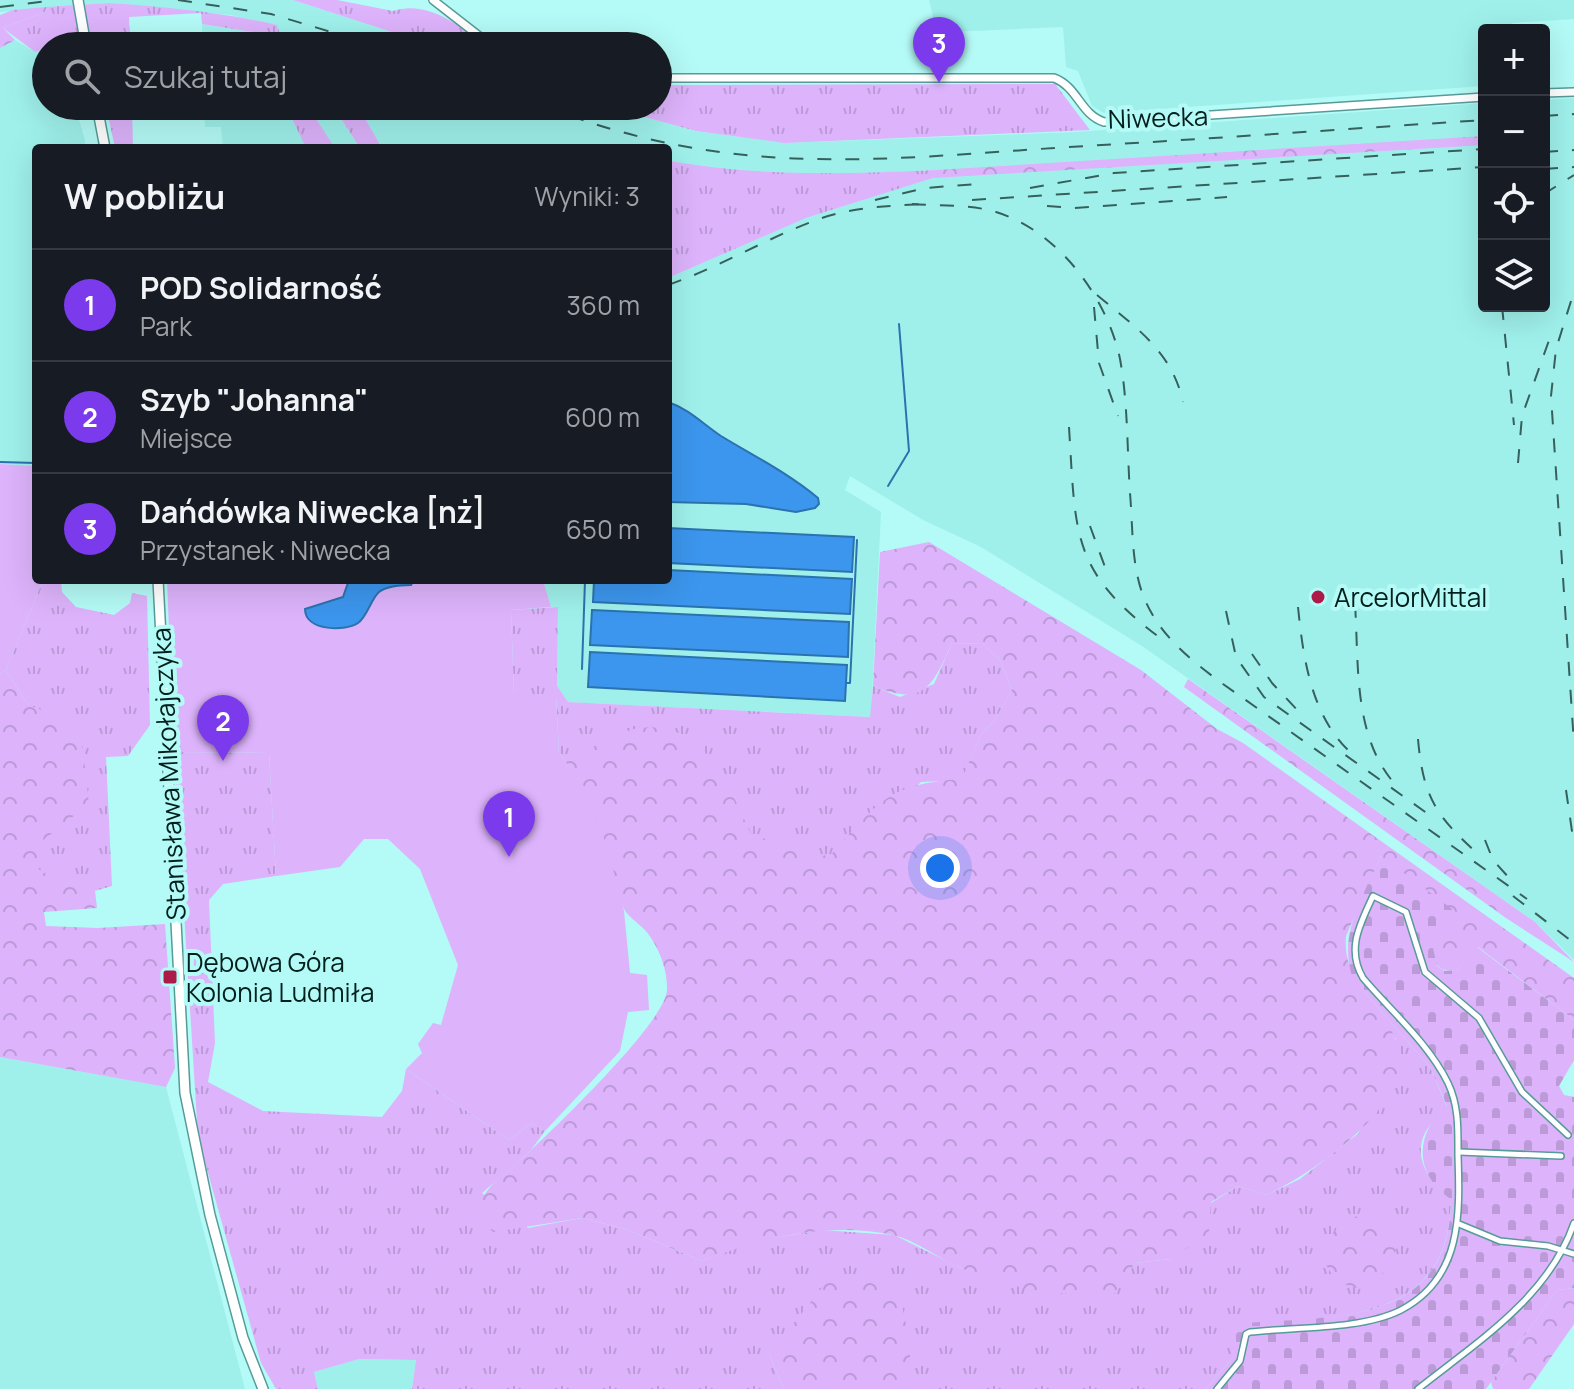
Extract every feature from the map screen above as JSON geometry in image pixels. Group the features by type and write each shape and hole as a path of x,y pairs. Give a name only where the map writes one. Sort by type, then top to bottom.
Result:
{"street":[{"path":"78,0 84,32"},
{"path":"433,0 474,32"},
{"name":"Niwecka","path":"672,78 1054,78 1066,84 1087,113 1104,122 1478,97"},
{"path":"1550,93 1574,92"},
{"path":"100,120 104,144"},
{"name":"Stanisława Mikołajczyka","path":"158,584 185,1093 210,1215 243,1338 263,1389"},
{"path":"1217,1389 1237,1367 1246,1334 1250,1332 1372,1319 1413,1303 1442,1272 1459,1224 1457,1110 1448,1083 1425,1049 1363,978 1356,964 1356,935 1373,896 1406,912 1425,972 1479,1018 1522,1092 1568,1135"},
{"path":"1459,1152 1561,1156"},
{"path":"1418,1389 1513,1313 1542,1281 1562,1250 1574,1223"},
{"path":"1459,1224 1500,1241 1574,1254"}],"shaded area":[{"path":"0,0 293,0 392,32 279,32 276,25 230,15 109,3 0,12"},
{"path":"929,0 1574,0 1574,19 1478,24 1478,86 1104,113 1092,106 1078,71 1066,67 1063,27 928,33 925,24 934,21"},
{"path":"202,24 254,32 202,32"},
{"path":"15,40 32,50 32,120 79,120 85,140 85,144 32,144 32,466 0,464 0,48"},
{"name":"ArcelorMittal","path":"1574,98 1574,960 1535,922 1142,646 981,547 923,520 850,476 845,490 881,512 871,717 567,702 557,687 558,607 551,607 544,584 672,584 672,276 806,218 933,178 935,170 801,176 729,172 672,161 672,144 380,144 366,120 656,120 696,131 784,143 1075,132 1478,103 1478,312 1550,312 1550,100"},
{"path":"205,120 293,120 304,144 223,144 221,127 205,127"},
{"path":"317,120 342,120 357,144 332,144"},
{"path":"0,1057 166,1087 245,1389 0,1389"},
{"path":"359,1359 416,1360 412,1389 318,1389 314,1372"}],"green space":[{"path":"293,0 337,0 393,11 418,9 442,16 467,32 392,32"},
{"path":"109,3 193,11 277,25 279,32 254,32 202,24 201,13 129,17 130,32 32,32 32,50 3,28 47,11 46,7"},
{"path":"46,7 47,11 3,28 15,40 0,48 0,15 13,10"},
{"path":"1055,84 1090,130 784,143 696,131 656,120 672,120 672,85"},
{"path":"109,120 132,120 133,144 114,144"},
{"path":"293,120 317,120 332,144 304,144"},
{"path":"342,120 366,120 380,144 357,144"},
{"path":"1478,136 1478,145 933,178 936,170"},
{"path":"672,161 770,172 936,170 933,178 806,218 672,276"},
{"path":"0,464 32,466 32,584 41,584 6,670 0,674"},
{"path":"929,542 1141,670 1217,729 1243,743 1574,978 1574,1020 1478,947 1457,970 1440,968 1434,961 1434,944 1381,856 1346,936 1346,952 1355,978 1388,1025 1395,1038 1400,1061 1394,1085 1380,1109 1335,1152 1287,1184 1267,1195 1238,1186 1211,1202 1209,1233 1171,1259 1135,1263 1114,1294 1054,1293 1015,1286 977,1275 901,1237 869,1231 796,1234 748,1245 702,1261 626,1229 582,1218 493,1232 476,1214 485,1194 608,1073 649,1025 662,1005 667,990 666,974 658,950 649,935 623,907 594,814 565,761 612,737 639,728 662,728 682,734 712,760 751,834 808,854 830,856 886,799 916,786 962,779 980,736 996,718 1012,690 1000,660 983,644 952,643 932,681 924,689 904,694 873,686 880,552"},
{"path":"41,584 61,584 62,592 76,607 114,615 130,603 132,593 147,596 150,725 128,756 106,757 112,886 95,891 51,877 37,869 37,845 53,829 28,705 6,670"},
{"path":"167,584 544,584 551,607 511,610 514,695 556,696 559,753 583,785 607,846 624,911 630,973 647,975 649,1010 628,1012 620,1051 545,1131 531,1123 509,1140 406,1069 422,1053 418,1044 433,1023 441,1025 458,965 420,869 388,839 364,839 340,867 276,876 269,753 174,752"},
{"path":"558,607 557,686 568,702 870,717 873,686 900,697 934,684 952,643 983,644 1000,660 1012,690 996,718 980,736 962,780 921,782 826,875 583,785 559,753 556,696 514,696 511,610"},
{"path":"6,670 28,705 80,724 89,804 37,845 37,868 95,891 97,908 44,912 46,926 98,928 165,924 175,1068 166,1087 0,1057 0,674"},
{"path":"1188,679 1535,922 1574,962 1506,918 1184,687"},
{"path":"174,752 269,753 276,876 223,884 209,900 215,1043 208,1082 263,1111 382,1117 402,1091 406,1069 509,1140 531,1123 545,1131 531,1150 482,1193 528,1228 582,1218 626,1229 702,1261 747,1243 821,1230 894,1235 961,1268 1113,1294 1135,1263 1171,1259 1211,1203 1238,1186 1267,1195 1300,1179 1359,1133 1396,1039 1353,979 1430,1067 1447,1107 1426,1131 1421,1151 1430,1178 1451,1198 1445,1241 1430,1272 1408,1293 1379,1307 1345,1315 1235,1325 1233,1357 1206,1389 910,1389 910,1342 789,1332 769,1354 784,1389 412,1389 416,1360 359,1359 314,1372 318,1389 276,1389 261,1363 198,1137"},
{"path":"1381,856 1456,912 1433,948 1437,966 1445,971 1457,970 1477,947 1574,1020 1574,1060 1559,1086 1564,1095 1574,1097 1574,1288 1557,1290 1486,1389 1206,1389 1233,1357 1234,1324 1345,1315 1378,1307 1407,1293 1430,1272 1445,1241 1451,1199 1430,1178 1423,1154 1428,1129 1447,1106 1430,1067 1353,979 1349,963 1348,947 1354,916"},
{"path":"1364,1212 1379,1219 1397,1247 1389,1268 1363,1290 1337,1282 1324,1262 1337,1227"},
{"path":"849,1275 899,1293 910,1342 910,1389 784,1389 769,1354 825,1284"},
{"path":"1574,1288 1574,1324 1529,1389 1493,1389 1491,1382 1557,1290"}],"water":[{"path":"672,404 795,481 818,498 819,504 815,508 796,512 746,504 672,502"},
{"path":"672,528 854,537 852,572 672,563"},
{"path":"672,570 852,579 850,614 593,602 594,584 672,584"},
{"path":"348,584 412,584 379,592 361,620 353,626 327,628 307,617 305,609 343,597"},
{"path":"592,610 849,622 848,657 590,645"},
{"path":"590,652 847,665 845,701 588,687"}],"waterway":[{"path":"888,486 909,451 899,324"},
{"path":"0,462 32,463"},
{"path":"846,683 850,683 857,540"},
{"path":"582,669 585,584"}],"railway":[{"path":"0,7 55,0"},
{"path":"178,0 271,14 331,32"},
{"path":"1550,116 1574,114"},
{"path":"585,120 677,145 803,159 931,156 1478,120"},
{"path":"1030,188 1114,173 1478,149"},
{"path":"1550,152 1574,150"},
{"path":"972,200 1478,167"},
{"path":"1550,169 1574,167"},
{"path":"1550,190 1574,175"},
{"path":"875,200 925,188 978,184"},
{"path":"1047,206 1074,208 1227,197"},
{"path":"912,204 976,208 1019,221 1059,251 1091,290 1113,336 1123,375 1137,575 1145,600 1169,637 1223,684 1527,899"},
{"path":"672,283 828,216 863,209 921,204"},
{"path":"1097,295 1138,329 1161,354 1178,384 1183,402"},
{"path":"1571,301 1556,349 1551,396 1574,744"},
{"path":"1094,307 1099,363 1118,416"},
{"path":"1503,312 1514,425"},
{"path":"1518,463 1522,416 1552,332"},
{"path":"1069,427 1074,498 1085,551 1112,595 1167,643"},
{"path":"1090,526 1109,578"},
{"path":"1355,604 1358,675 1365,721 1371,743 1394,783"},
{"path":"1298,607 1306,665 1317,703 1336,737 1349,751"},
{"path":"1226,611 1236,657 1264,697 1428,814"},
{"path":"1252,654 1272,683 1300,713"},
{"path":"1418,739 1423,776 1434,803 1451,827 1477,853"},
{"path":"1566,790 1574,845"},
{"path":"1485,840 1493,860 1511,880"},
{"path":"1513,896 1574,943"}],"place":[{"name":"Dańdówka Niwecka [nż]","path":"939,83"},
{"name":"ArcelorMittal","path":"1318,597"},
{"name":"Szyb \"Johanna\"","path":"223,761"},
{"name":"POD Solidarność","path":"509,857"},
{"name":"Dębowa Góra Kolonia Ludmiła","path":"170,977"}]}
